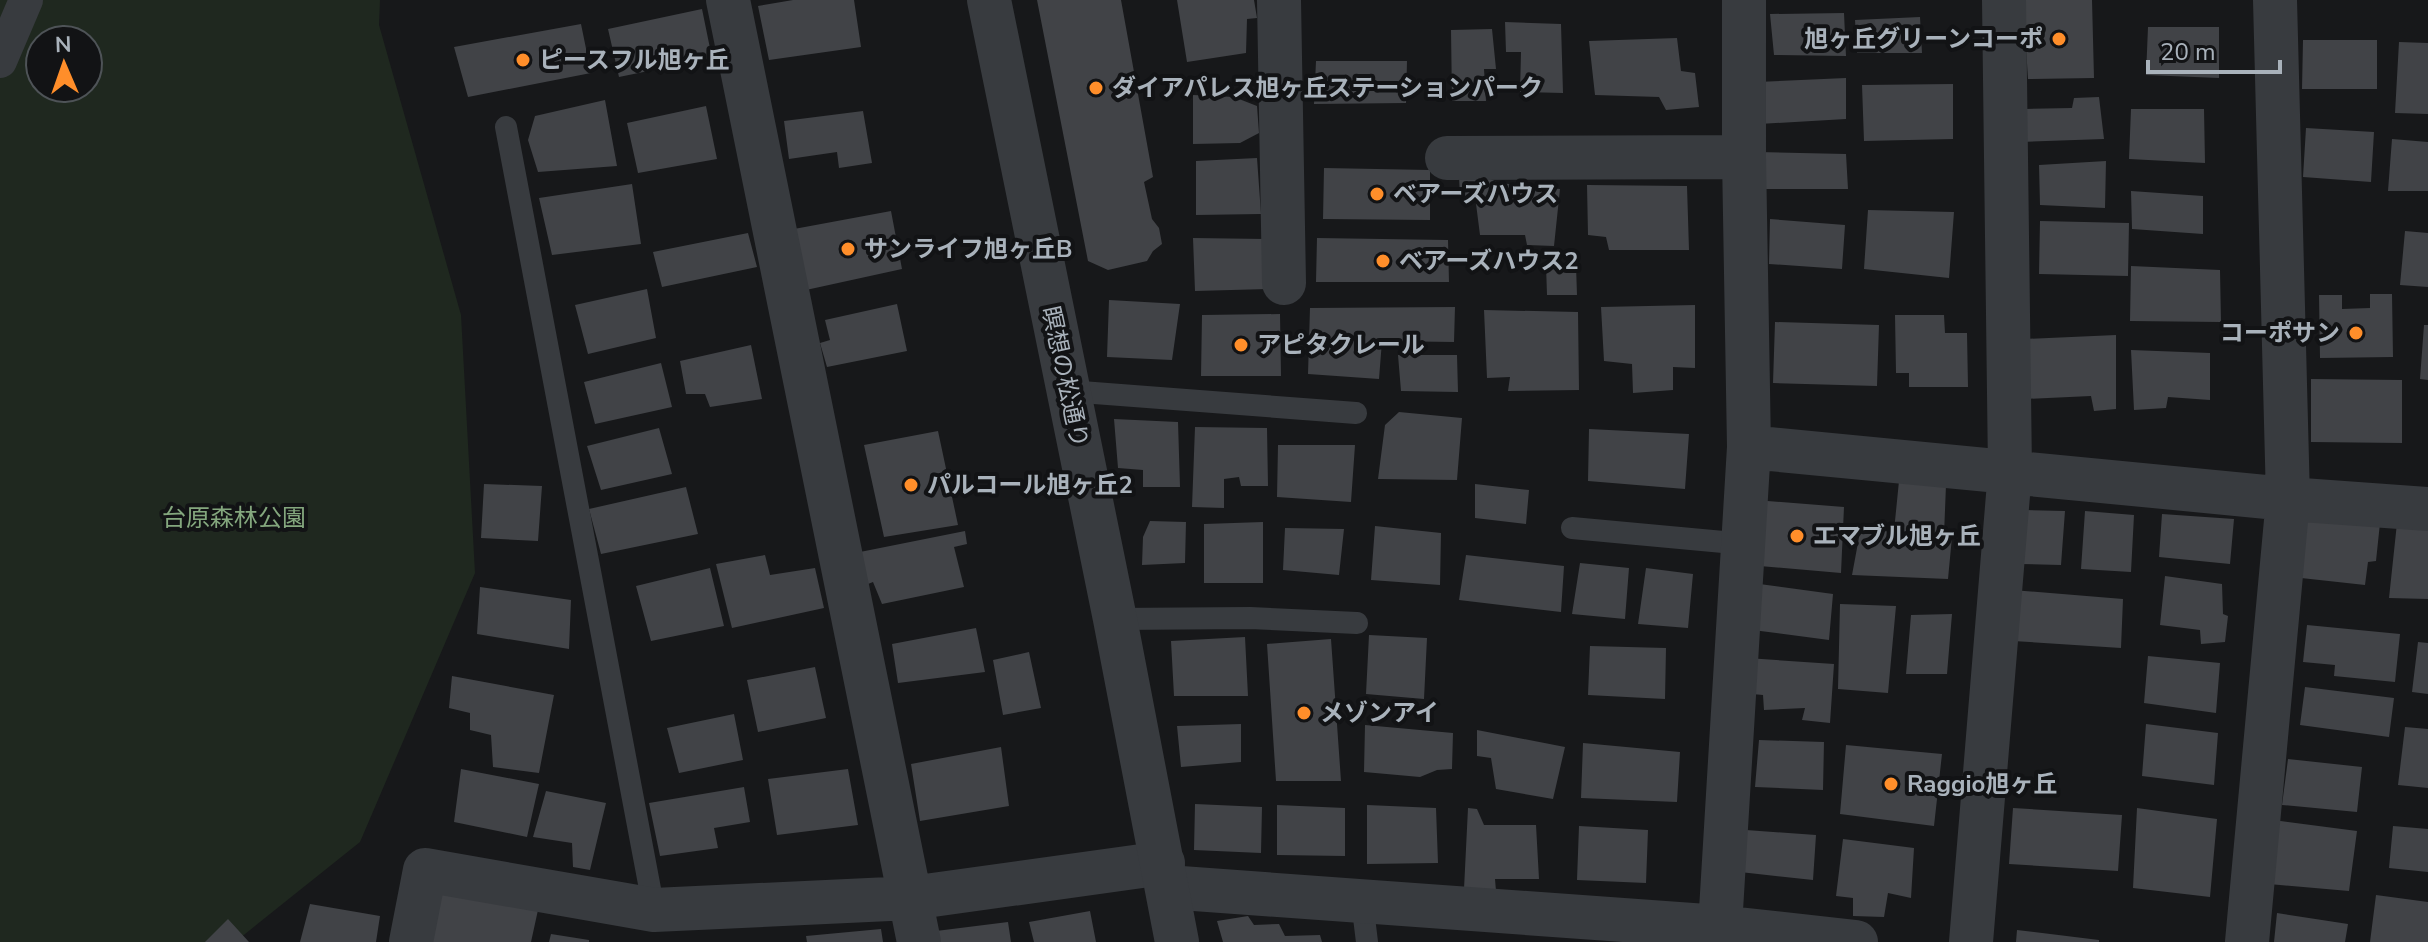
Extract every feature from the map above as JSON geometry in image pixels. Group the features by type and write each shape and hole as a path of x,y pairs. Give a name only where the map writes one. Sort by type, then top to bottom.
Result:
{"street":[{"path":"0,61 26,0"},
{"path":"728,0 919,942"},
{"name":"瞑想の松通り","path":"989,0 1115,619 1177,942"},
{"path":"1279,0 1284,283"},
{"path":"1718,934 1749,447 1744,0"},
{"path":"1971,942 2010,471 2004,0"},
{"path":"2247,942 2288,499 2275,0"},
{"path":"1447,158 1744,157"},
{"path":"1749,447 2288,499 2428,509"},
{"path":"411,942 425,870 654,910 911,898 1165,875 1365,922 1856,942"}],"lane":[{"path":"506,127 654,910"},
{"path":"1068,391 1356,413"},
{"path":"1572,528 1745,544"},
{"path":"1115,619 1250,618 1357,623"}],"green space":[{"name":"台原森林公園","path":"0,0 380,0 379,25 461,315 475,573 360,842 235,942 0,942"}],"building":[{"path":"793,0 854,0 861,47 769,60 758,6"},
{"name":"ダイアパレス旭ヶ丘ステーションパーク","path":"1037,0 1121,0 1153,177 1144,182 1152,219 1159,228 1162,244 1147,261 1108,270 1088,261"},
{"path":"1177,0 1254,0 1257,18 1247,19 1246,53 1187,62"},
{"name":"旭ヶ丘グリーンコーポ","path":"2023,0 2092,0 2094,78 2028,79"},
{"path":"702,9 712,58 619,77 608,29"},
{"path":"1844,13 1846,56 1774,55 1770,14"},
{"path":"1920,17 1922,53 1857,53 1855,20"},
{"path":"1505,22 1561,24 1563,93 1520,92 1521,52 1506,52"},
{"name":"ピースフル旭ヶ丘","path":"581,24 591,73 468,97 454,47"},
{"path":"2148,27 2219,27 2219,78 2146,75"},
{"path":"1492,29 1496,69 1484,69 1486,101 1452,101 1451,30"},
{"path":"1677,38 1681,71 1695,73 1699,107 1666,110 1659,97 1595,95 1589,41"},
{"path":"2303,40 2377,40 2377,89 2302,89"},
{"path":"2399,42 2428,43 2428,114 2395,113"},
{"path":"1316,61 1407,61 1406,103 1314,104"},
{"path":"1846,78 1846,119 1759,124 1757,82"},
{"path":"1953,84 1953,139 1864,141 1862,85"},
{"path":"1193,95 1234,97 1257,106 1259,133 1240,143 1193,144"},
{"path":"2099,97 2104,139 2020,142 2025,109 2072,108 2074,98"},
{"path":"605,100 617,166 538,172 528,140 535,116"},
{"path":"706,106 717,159 638,173 627,123"},
{"path":"2131,109 2204,109 2205,163 2129,159"},
{"path":"863,111 872,163 839,168 837,152 789,159 784,121"},
{"path":"2306,128 2374,132 2371,182 2303,177"},
{"path":"2392,139 2428,142 2428,191 2388,191"},
{"path":"1758,152 1846,154 1848,189 1759,189"},
{"path":"1257,158 1261,214 1196,215 1196,161"},
{"path":"2106,161 2105,208 2040,205 2039,165"},
{"name":"ベアーズハウス","path":"1324,168 1430,170 1430,220 1323,219"},
{"path":"1481,175 1499,183 1560,189 1554,246 1527,245 1525,235 1480,235 1475,196 1460,197 1459,176"},
{"path":"632,184 641,244 552,255 539,198"},
{"path":"1587,185 1687,186 1689,250 1609,250 1606,237 1588,235"},
{"path":"2131,191 2203,196 2203,234 2132,229"},
{"path":"1868,210 1954,212 1949,278 1864,269"},
{"name":"サンライフ旭ヶ丘B","path":"891,211 902,269 806,290 794,229"},
{"path":"1770,219 1845,225 1842,269 1769,264"},
{"path":"2040,221 2129,223 2128,276 2039,274"},
{"path":"2405,231 2428,233 2428,287 2400,285"},
{"path":"748,233 757,267 662,287 653,252"},
{"path":"1193,238 1266,239 1268,289 1195,291"},
{"name":"ベアーズハウス2","path":"1317,238 1448,240 1449,282 1316,282"},
{"path":"1546,265 1576,265 1577,295 1547,295"},
{"path":"2131,266 2220,270 2221,322 2130,321"},
{"path":"647,289 656,338 588,354 575,305"},
{"name":"コーポサン","path":"2370,294 2392,294 2393,357 2320,358 2319,295 2342,295 2342,309 2370,308"},
{"path":"1109,300 1180,304 1172,360 1107,357"},
{"path":"897,304 907,351 827,367 820,343 830,340 825,320"},
{"path":"1695,305 1695,368 1673,367 1673,390 1633,393 1632,364 1604,361 1601,307"},
{"path":"1455,307 1454,342 1382,341 1379,379 1308,374 1310,308"},
{"path":"1484,310 1578,312 1579,390 1508,391 1510,377 1487,378"},
{"name":"アピタクレール","path":"1280,314 1281,376 1201,376 1202,315"},
{"path":"1895,315 1944,315 1945,333 1967,333 1968,387 1909,387 1909,373 1896,373"},
{"path":"1775,322 1879,325 1877,386 1773,383"},
{"path":"2424,325 2428,325 2428,380 2420,379"},
{"path":"2116,335 2116,409 2094,411 2091,396 2024,399 2025,339"},
{"path":"751,345 762,399 710,407 705,394 686,394 680,361"},
{"path":"2131,350 2210,353 2210,400 2168,397 2166,408 2134,410"},
{"path":"1398,355 1457,355 1458,392 1401,391"},
{"path":"661,363 672,407 595,424 584,382"},
{"path":"2311,379 2402,380 2402,443 2311,442"},
{"path":"1399,412 1462,418 1457,480 1378,479 1385,425"},
{"path":"1114,419 1178,422 1180,487 1143,487 1143,470 1118,468"},
{"path":"1195,427 1267,428 1268,486 1241,486 1239,477 1224,479 1224,508 1192,507"},
{"path":"659,428 672,474 601,490 587,446"},
{"path":"1589,429 1689,434 1685,489 1588,481"},
{"name":"パルコール旭ヶ丘2","path":"938,431 958,525 884,537 864,445"},
{"path":"1278,445 1355,445 1351,502 1277,497"},
{"path":"1899,481 1946,485 1944,535 1952,537 1948,579 1852,575 1860,532 1894,531"},
{"path":"484,484 542,486 538,541 481,538"},
{"path":"1475,484 1529,490 1526,524 1475,518"},
{"path":"686,487 698,534 601,554 589,509"},
{"name":"エマブル旭ヶ丘","path":"1755,500 1844,507 1841,573 1748,565"},
{"path":"2024,510 2065,511 2061,565 2019,564"},
{"path":"2085,511 2134,515 2131,572 2081,569"},
{"path":"2162,514 2234,519 2230,564 2159,557"},
{"path":"2295,517 2380,523 2376,561 2368,562 2365,585 2292,577"},
{"path":"1150,521 1186,522 1185,563 1142,565 1143,537"},
{"path":"1263,522 1263,583 1204,583 1204,524"},
{"path":"2397,523 2428,526 2428,599 2389,598"},
{"path":"1375,526 1441,533 1440,585 1371,580"},
{"path":"1285,528 1344,529 1339,575 1283,570"},
{"path":"965,531 967,544 954,547 964,587 882,604 873,582 863,586 860,552"},
{"path":"765,555 770,575 815,568 824,608 732,628 716,564"},
{"path":"1466,555 1564,566 1561,612 1459,600"},
{"path":"1580,563 1629,568 1625,619 1572,614"},
{"path":"710,568 724,626 651,641 636,586"},
{"path":"1646,568 1693,574 1688,628 1638,624"},
{"path":"2165,576 2222,584 2223,614 2228,616 2225,642 2201,644 2200,630 2160,625"},
{"path":"1752,583 1833,594 1829,640 1745,629"},
{"path":"480,587 571,600 569,649 477,634"},
{"path":"2012,590 2123,599 2121,648 2013,641"},
{"path":"1840,604 1896,606 1888,693 1838,689"},
{"path":"1952,614 1947,674 1906,674 1911,615"},
{"path":"2307,625 2400,634 2395,682 2334,676 2335,665 2303,662"},
{"path":"976,628 985,672 898,683 892,644"},
{"path":"1369,635 1427,638 1424,699 1366,694"},
{"path":"1245,637 1248,696 1174,696 1171,641"},
{"name":"メゾンアイ","path":"1331,639 1341,781 1276,781 1267,644"},
{"path":"2418,642 2428,643 2428,694 2412,692"},
{"path":"1590,646 1666,648 1665,699 1588,695"},
{"path":"1029,652 1041,708 1003,715 993,660"},
{"path":"2148,656 2220,663 2216,713 2144,703"},
{"path":"1747,658 1834,664 1830,723 1802,720 1805,708 1764,710 1763,695 1741,693"},
{"path":"815,667 826,718 758,732 747,680"},
{"path":"452,676 554,695 539,773 493,767 491,735 470,730 470,713 449,708"},
{"path":"2305,687 2394,698 2389,737 2300,725"},
{"path":"734,714 743,760 679,773 667,728"},
{"path":"1241,724 1241,762 1181,767 1177,726"},
{"path":"2146,724 2218,733 2214,785 2142,776"},
{"path":"1365,725 1453,733 1452,769 1437,770 1420,777 1364,772"},
{"path":"2405,727 2428,729 2428,788 2398,785"},
{"path":"1477,730 1565,747 1553,799 1496,789 1491,758 1477,756"},
{"path":"1759,740 1824,742 1823,790 1755,787"},
{"path":"1583,743 1680,752 1677,802 1581,798"},
{"name":"Raggio旭ヶ丘","path":"1846,745 1942,754 1934,826 1840,814"},
{"path":"1001,747 1009,806 920,821 911,764"},
{"path":"2288,759 2362,767 2357,812 2282,805"},
{"path":"461,769 539,784 527,837 454,822"},
{"path":"848,769 858,825 777,835 768,779"},
{"path":"744,787 750,822 714,828 718,848 660,856 649,803"},
{"path":"546,791 606,803 590,870 573,867 572,843 533,837"},
{"path":"1195,804 1262,807 1261,853 1194,850"},
{"path":"1277,805 1345,808 1345,856 1277,855"},
{"path":"1367,805 1436,808 1438,863 1367,864"},
{"path":"1468,808 1477,809 1484,825 1536,825 1539,879 1495,879 1496,891 1464,889"},
{"path":"2013,808 2122,815 2118,871 2009,864"},
{"path":"2137,808 2217,819 2210,897 2133,888"},
{"path":"2273,820 2357,831 2349,891 2269,884"},
{"path":"1579,826 1648,830 1646,883 1577,880"},
{"path":"2393,826 2428,829 2428,872 2389,868"},
{"path":"1746,830 1816,835 1813,880 1740,872"},
{"path":"1843,839 1914,848 1911,898 1888,893 1884,917 1853,916 1853,898 1836,896"},
{"path":"443,889 538,910 531,942 432,942"},
{"path":"2376,895 2428,902 2428,942 2370,942"},
{"path":"310,904 380,916 376,942 300,942"},
{"path":"1090,911 1096,942 1034,942 1029,922"},
{"path":"2277,913 2348,924 2345,942 2274,942"},
{"path":"1248,916 1254,925 1279,924 1285,936 1320,935 1322,942 1223,942 1217,921"},
{"path":"228,919 249,942 205,942"},
{"path":"1008,922 1011,942 938,942 936,931"},
{"path":"881,929 883,942 807,942 806,936"},
{"path":"2017,930 2099,940 2099,942 2016,942"},
{"path":"551,934 589,940 589,942 549,942"}],"place":[{"name":"旭ヶ丘グリーンコーポ","path":"2059,39"},
{"name":"ピースフル旭ヶ丘","path":"523,60"},
{"name":"ダイアパレス旭ヶ丘ステーションパーク","path":"1096,88"},
{"name":"ベアーズハウス","path":"1377,194"},
{"name":"サンライフ旭ヶ丘B","path":"848,249"},
{"name":"ベアーズハウス2","path":"1383,261"},
{"name":"コーポサン","path":"2356,333"},
{"name":"アピタクレール","path":"1241,345"},
{"name":"パルコール旭ヶ丘2","path":"911,485"},
{"name":"エマブル旭ヶ丘","path":"1797,536"},
{"name":"メゾンアイ","path":"1304,713"},
{"name":"Raggio旭ヶ丘","path":"1891,784"}]}
